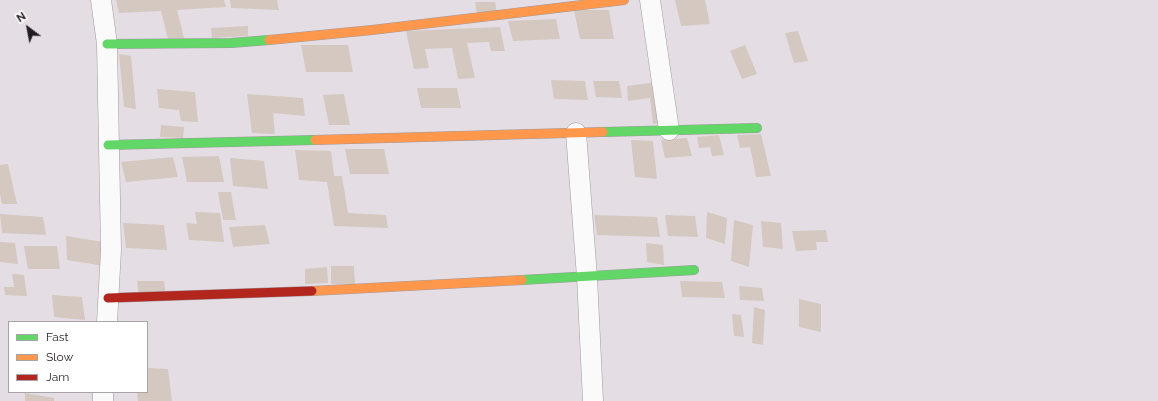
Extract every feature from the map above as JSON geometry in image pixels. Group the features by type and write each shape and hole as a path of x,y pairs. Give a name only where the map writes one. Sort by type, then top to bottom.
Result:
{"street":[{"path":"101,0 107,44 111,250 107,321"},
{"path":"107,44 231,42 372,30 624,0"},
{"path":"650,0 669,130"},
{"path":"108,144 757,128"},
{"path":"576,133 587,277 593,401"},
{"path":"108,298 395,288 694,270"}],"building":[{"path":"116,0 224,0 226,7 177,10 184,38 168,39 161,11 119,13"},
{"path":"230,0 277,0 279,10 231,8"},
{"path":"675,0 705,0 710,24 681,26"},
{"path":"475,2 495,2 497,13 477,13"},
{"path":"574,10 609,10 614,39 580,39"},
{"path":"556,19 560,39 513,41 508,21"},
{"path":"248,26 248,36 212,38 211,28"},
{"path":"500,27 505,51 491,51 489,42 467,43 475,78 458,79 452,48 425,49 429,68 414,69 406,31"},
{"path":"798,31 808,61 794,63 785,33"},
{"path":"301,45 348,45 353,72 306,72"},
{"path":"745,45 757,74 742,79 730,51"},
{"path":"119,54 131,56 136,109 124,107"},
{"path":"551,80 585,81 588,100 554,99"},
{"path":"593,81 619,81 622,98 596,97"},
{"path":"658,82 663,123 653,124 650,98 628,101 627,86"},
{"path":"417,88 457,88 461,108 421,108"},
{"path":"157,89 195,92 198,122 181,121 179,110 159,108"},
{"path":"247,94 303,98 305,116 273,113 275,134 252,133"},
{"path":"344,94 350,125 329,125 323,95"},
{"path":"161,125 184,127 183,138 160,137"},
{"path":"761,134 771,176 756,177 750,147 740,148 737,135"},
{"path":"719,135 724,155 712,156 710,147 699,148 697,137"},
{"path":"687,138 692,156 665,158 661,140"},
{"path":"631,140 653,141 657,179 635,177"},
{"path":"345,149 384,149 389,174 350,174"},
{"path":"295,150 331,151 334,176 342,176 348,213 386,215 388,228 334,226 327,182 299,180"},
{"path":"219,156 224,182 187,182 182,157"},
{"path":"173,157 178,177 126,182 121,162"},
{"path":"230,158 264,161 268,189 233,186"},
{"path":"8,164 17,204 2,204 0,194 0,165"},
{"path":"218,192 231,192 236,220 223,220"},
{"path":"195,212 220,213 224,242 189,240 186,223 197,224"},
{"path":"707,212 727,218 725,244 706,238"},
{"path":"0,214 43,217 46,235 2,233"},
{"path":"594,215 657,217 660,237 597,235"},
{"path":"665,215 695,216 698,237 668,236"},
{"path":"734,220 753,225 749,267 731,261"},
{"path":"761,221 781,223 783,249 763,247"},
{"path":"123,223 164,225 167,250 126,248"},
{"path":"265,225 270,244 233,247 229,227"},
{"path":"826,230 828,242 816,242 817,250 796,251 792,231"},
{"path":"66,236 103,242 104,266 67,260"},
{"path":"0,242 15,243 18,264 0,262"},
{"path":"646,243 663,245 664,265 647,262"},
{"path":"24,246 57,246 60,269 28,269"},
{"path":"331,266 354,266 355,284 331,284"},
{"path":"327,267 328,283 305,284 305,269"},
{"path":"12,274 24,275 27,296 5,295 4,287 14,287"},
{"path":"137,281 164,281 166,296 139,296"},
{"path":"680,281 722,282 725,298 682,297"},
{"path":"739,286 762,288 764,301 740,300"},
{"path":"52,295 82,297 85,320 54,317"},
{"path":"799,299 821,304 821,332 799,327"},
{"path":"754,307 765,310 763,345 752,343"},
{"path":"732,314 741,315 744,337 734,336"},
{"path":"148,368 168,369 172,401 138,401 137,393 148,393"},
{"path":"25,393 54,398 54,401 25,401"}],"traffic: fast":[{"path":"107,44 231,43 269,40"},
{"path":"603,132 757,128"},
{"path":"108,145 315,140"},
{"path":"522,280 694,270"}],"traffic: slow":[{"path":"269,40 372,30 624,0"},
{"path":"315,140 603,132"},
{"path":"312,291 522,280"}],"traffic: jam":[{"path":"108,298 312,291"}]}
